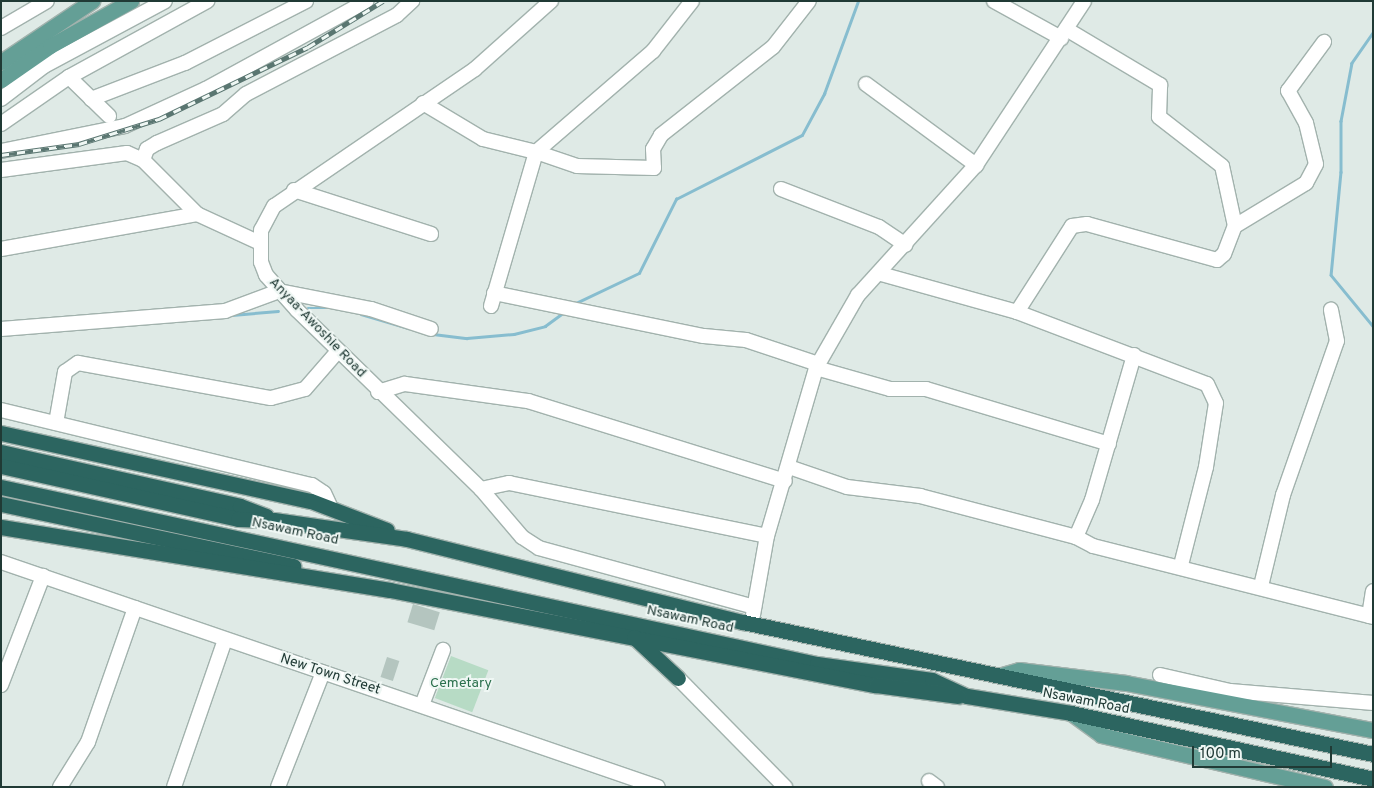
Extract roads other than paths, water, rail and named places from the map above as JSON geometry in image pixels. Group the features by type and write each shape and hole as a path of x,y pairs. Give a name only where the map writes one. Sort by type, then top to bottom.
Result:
{"highway":[{"path":"1,433 330,506 407,539"},
{"path":"1,452 240,506 274,520"},
{"name":"Nsawam Road","path":"1,466 238,519 274,520 407,539 751,624 1373,754"},
{"name":"Nsawam Road","path":"1,487 818,664 932,680 967,696 1071,713 1373,779"},
{"path":"1,504 228,550 390,590"},
{"path":"1,527 390,590 690,647 928,695 967,696"},
{"path":"634,637 678,678"},
{"path":"678,678 675,657 690,647"}],"main road":[{"path":"1,62 92,1"},
{"path":"1,80 50,46 131,1"},
{"path":"1002,675 1019,670 1191,696 1373,730"},
{"path":"1148,706 1191,696"},
{"path":"1071,713 1101,735 1326,787"}],"street":[{"path":"1,28 47,1"},
{"path":"1,99 44,66 165,1"},
{"path":"1,124 69,78 207,1"},
{"path":"91,100 185,63 306,1"},
{"path":"1,151 26,148 125,126 158,113 367,1"},
{"path":"143,160 147,149 157,143 223,114 246,94 390,19 412,1"},
{"path":"1,170 29,164 119,152 143,160 197,214 258,242 265,219 294,190 487,60 551,1"},
{"path":"692,1 653,51 536,152 493,300 568,308 746,340 817,366 890,389 926,389 1108,444"},
{"path":"423,103 483,139 536,152 577,166 654,168 652,149 661,135 773,47 809,1"},
{"path":"994,1 1063,34 1160,85 1159,117 1222,166 1236,226"},
{"path":"751,624 767,536 785,481 817,366 858,295 881,274 976,165 1084,1"},
{"path":"1017,312 1072,226 1086,224 1217,260 1224,254 1236,226 1306,183 1312,170 1315,146 1288,91 1324,42"},
{"path":"69,78 108,116"},
{"path":"866,84 976,165"},
{"path":"26,148 29,164"},
{"path":"782,189 879,227 906,245"},
{"path":"294,190 431,234"},
{"path":"1,249 197,214"},
{"name":"Anyaa-Awoshie Road","path":"258,242 266,275 279,291 378,392 481,490 522,537 539,548 754,606"},
{"path":"881,274 1017,312 1201,380 1215,397 1206,467 1181,565"},
{"path":"1,329 225,311 279,291 371,309 431,329"},
{"path":"1261,586 1283,495 1337,342 1330,310"},
{"path":"56,424 65,372 78,363 271,398 305,389 338,351"},
{"path":"1076,537 1092,500 1134,355"},
{"path":"378,392 405,384 528,401 785,481"},
{"path":"1,410 312,485 324,493 330,506"},
{"path":"789,467 848,486 920,496 1076,537 1094,546 1181,565 1371,616 1373,591"},
{"path":"481,490 510,483 767,536"},
{"name":"New Town Street","path":"1,562 658,787"},
{"path":"1,685 6,657 44,576"},
{"path":"60,787 88,742 135,608"},
{"path":"174,787 225,640"},
{"path":"422,705 443,650"},
{"path":"278,787 323,672"},
{"path":"1160,675 1230,691 1373,703"},
{"path":"678,678 785,787"}],"waterway":[{"path":"574,304 639,273 676,199 802,135 824,94 858,1"},
{"path":"1373,33 1352,63 1341,121 1341,172 1331,275 1373,326"},
{"path":"308,308 334,308"},
{"path":"232,315 278,311"},
{"path":"433,334 467,338 514,334 545,326 564,312"},
{"path":"361,314 408,328"}],"railway":[{"path":"1,155 79,144 159,119 308,47 383,1"}],"park label":[{"name":"Cemetary","path":"461,684"}]}
